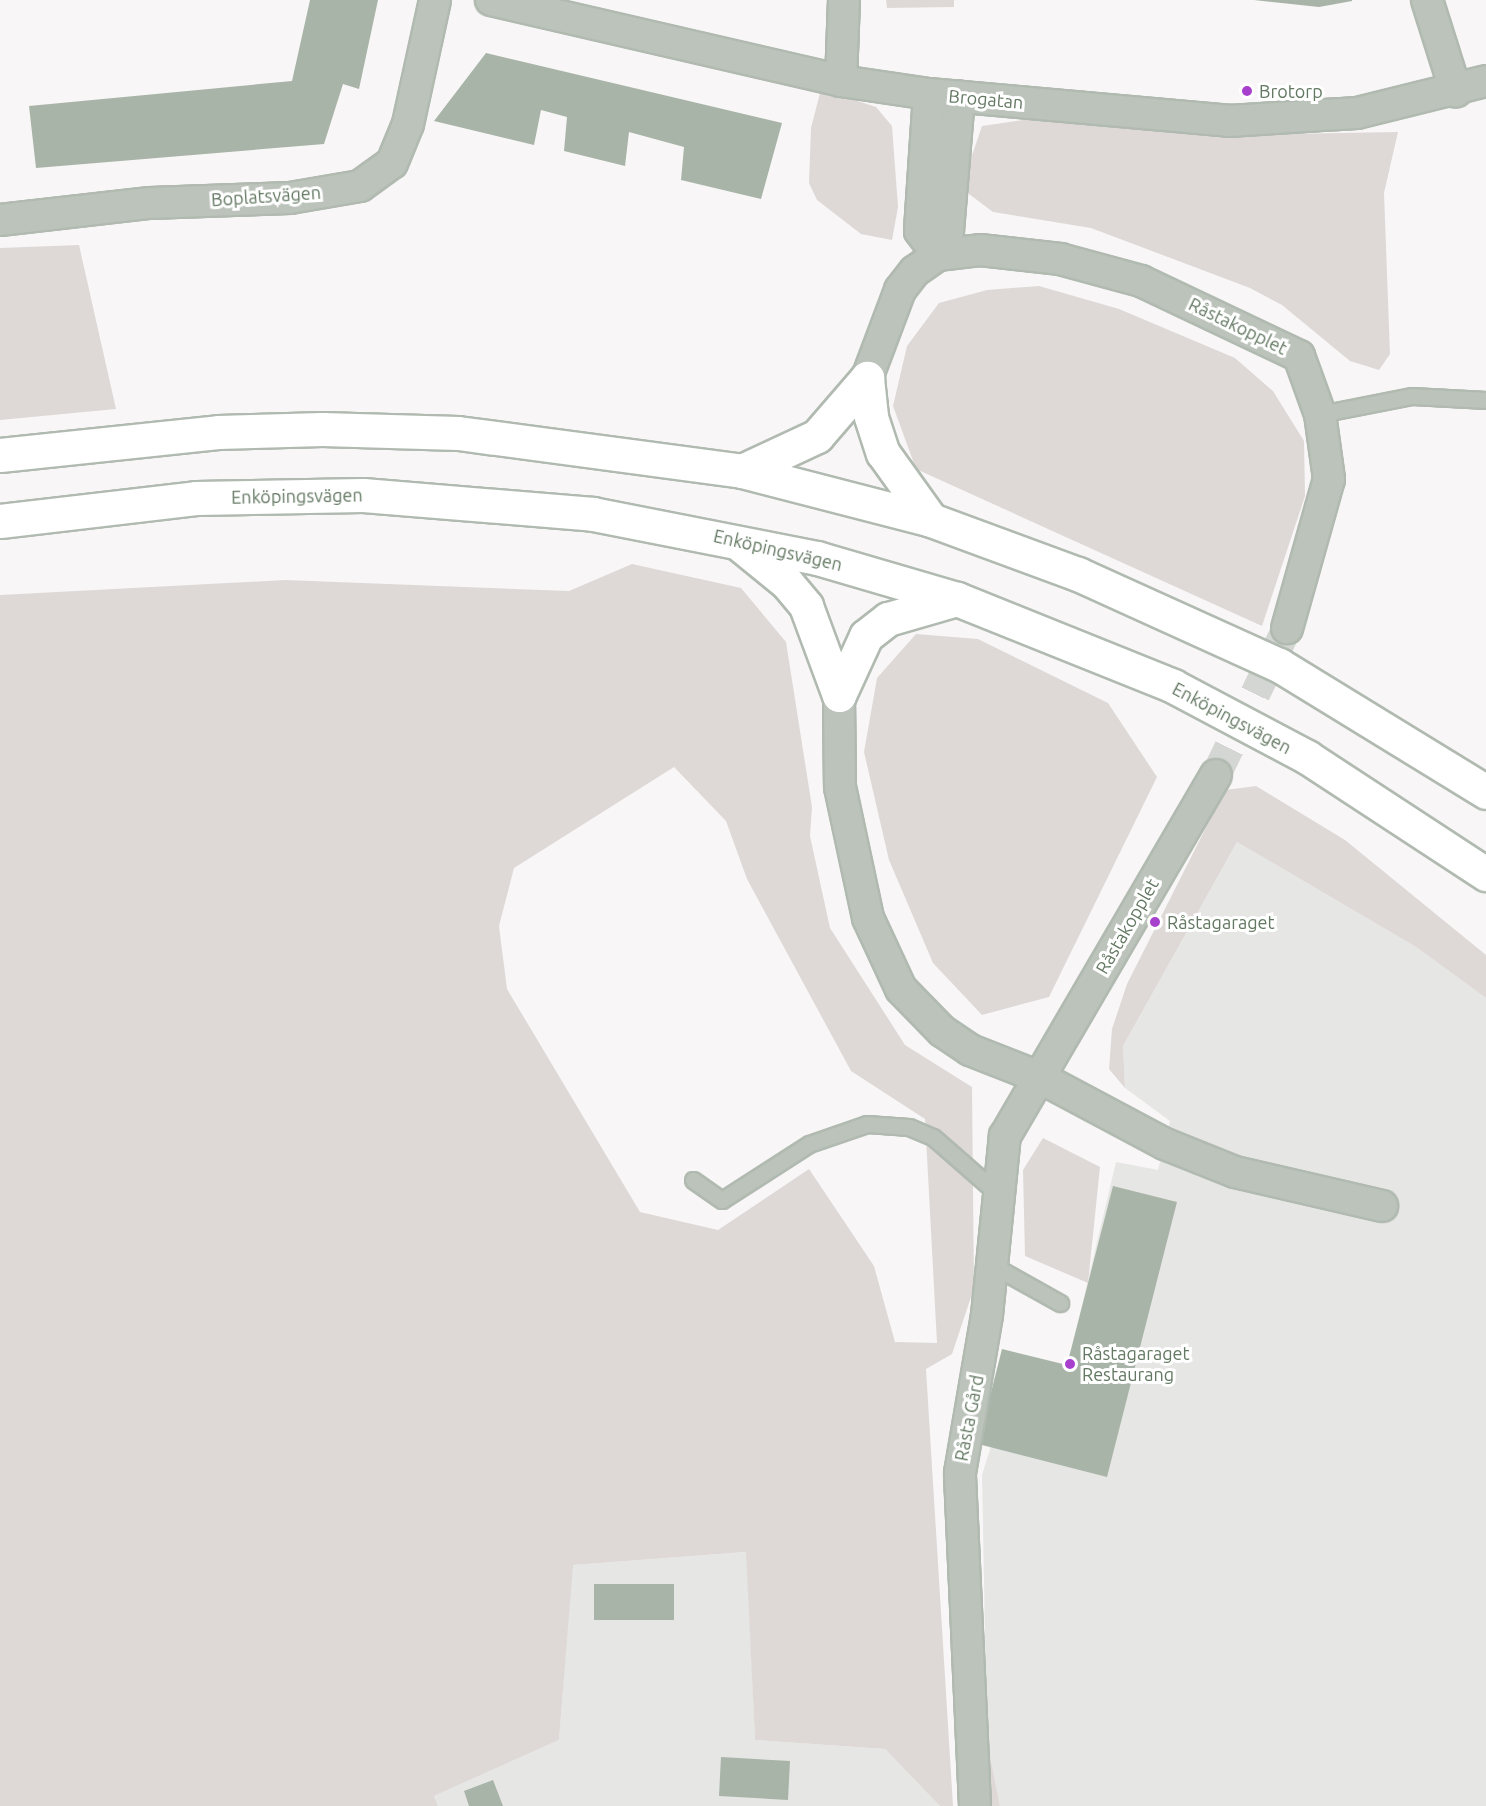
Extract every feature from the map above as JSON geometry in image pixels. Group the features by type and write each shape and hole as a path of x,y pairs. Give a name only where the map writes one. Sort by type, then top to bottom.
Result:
{"main road":[{"path":"742,471 817,436 867,378"},
{"path":"867,378 871,417 883,453 931,520"},
{"path":"0,455 218,432 322,429 458,433 742,471 931,520 1078,574 1279,665 1486,792"},
{"name":"Enköpingsvägen","path":"0,521 196,498 363,495 582,512 731,538 957,599 1077,644 1240,719 1400,813 1486,874"},
{"path":"731,538 787,583 806,606 839,695"},
{"path":"839,695 866,636 888,619 957,599"}],"street":[{"name":"Boplatsvägen","path":"0,220 150,203 290,198 360,186 392,163 404,134 435,0"},
{"name":"Brogatan","path":"491,0 841,81 929,94 1229,121 1357,113 1456,92 1486,81"},
{"path":"841,81 844,0"},
{"path":"1427,0 1456,92"},
{"path":"929,94 920,231 938,255"},
{"path":"867,378 900,290 938,255 948,231 959,96"},
{"name":"Råstakopplet","path":"938,255 980,250 1060,259 1141,281 1299,356 1320,414 1329,479 1287,628"},
{"path":"839,695 840,787 852,853 868,918 900,990 970,1050 1039,1077 1165,1144 1235,1172 1382,1206"},
{"name":"Råstakopplet","path":"1039,1077 1216,776"},
{"name":"Råsta Gård","path":"975,1806 960,1473 992,1265 997,1193 1005,1136 1039,1077"}],"lane":[{"path":"1320,414 1412,396 1486,400"},
{"path":"693,1180 722,1200 809,1144 867,1124 909,1127 933,1137 997,1193"},
{"path":"992,1265 1060,1304"}],"shaded area":[{"path":"886,0 954,0 954,7 887,8"},
{"path":"821,89 876,107 892,126 898,207 892,240 861,234 817,200 809,183 811,128"},
{"path":"1044,117 1231,135 1398,132 1384,193 1390,354 1379,370 1350,361 1282,305 1250,288 1091,228 993,212 969,194 965,176 982,126"},
{"path":"79,245 116,409 0,420 0,248"},
{"path":"1039,286 1119,309 1235,358 1273,391 1304,441 1305,496 1262,626 916,469 893,406 907,346 939,303 987,290"},
{"path":"632,564 741,588 786,642 812,807 810,836 830,928 905,1045 972,1087 974,1288 952,1354 926,1369 953,1806 940,1806 885,1749 755,1740 746,1552 573,1565 559,1740 434,1796 438,1806 0,1806 0,595 285,580 569,591","holes":["674,767 726,821 747,879 851,1071 925,1119 937,1343 895,1342 874,1266 809,1169 718,1230 640,1212 507,989 499,926 514,868"]},
{"path":"916,634 978,639 1108,703 1157,777 1049,997 982,1015 933,963 889,860 864,752 877,678"},
{"path":"1256,786 1345,840 1486,955 1486,998 1416,947 1237,842 1123,1046 1125,1088 1109,1069 1112,1029 1127,984 1225,790"},
{"path":"1237,842 1416,947 1486,998 1486,1806 1000,1806 987,1740 982,1475 993,1440 1047,1453 1116,1162 1158,1170 1170,1121 1125,1088 1123,1046"},
{"path":"1043,1138 1100,1167 1088,1283 1025,1256 1023,1170"},
{"path":"747,1552 755,1740 885,1749 940,1806 438,1806 434,1796 559,1740 572,1565"},
{"path":"987,1740 1000,1806 990,1806"}],"building":[{"path":"310,0 378,0 359,89 343,84 324,144 36,168 29,106 292,81"},
{"path":"1254,0 1352,0 1352,1 1319,7"},
{"path":"486,53 782,123 761,199 681,180 684,147 629,132 625,166 564,151 567,117 541,110 534,145 434,121"},
{"path":"1113,1186 1177,1202 1107,1477 978,1444 1002,1349 1067,1365"},
{"path":"594,1584 674,1584 674,1620 594,1620"},
{"path":"721,1757 790,1761 788,1800 719,1796"},
{"path":"493,1780 503,1806 469,1806 464,1791"}],"tunnel":[{"path":"1216,775 1287,628"}],"place":[{"name":"Brotorp","path":"1247,91"},
{"name":"Råstagaraget","path":"1155,922"},
{"name":"Råstagaraget Restaurang","path":"1070,1364"}]}
